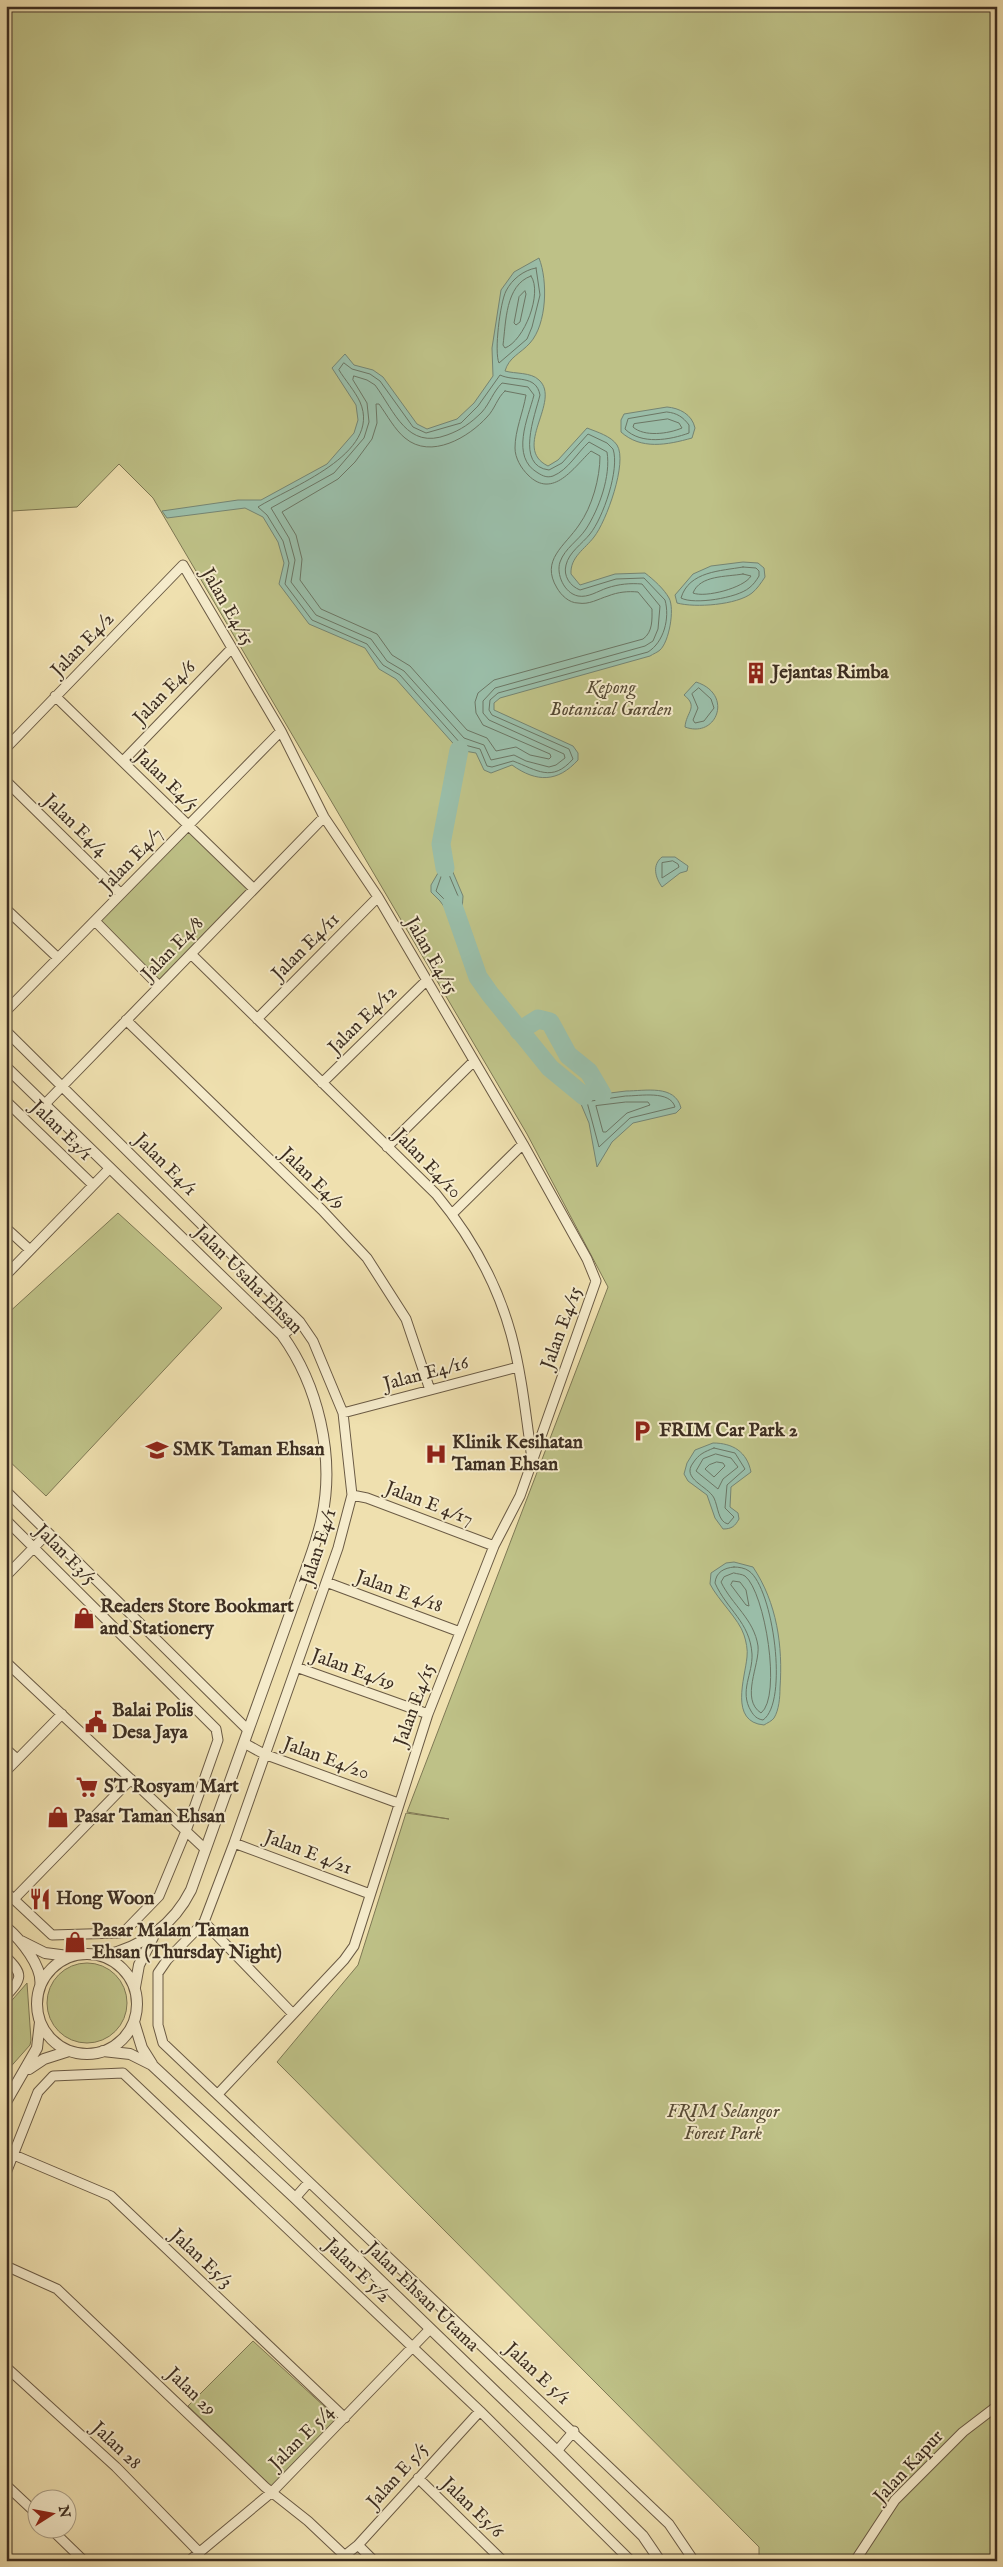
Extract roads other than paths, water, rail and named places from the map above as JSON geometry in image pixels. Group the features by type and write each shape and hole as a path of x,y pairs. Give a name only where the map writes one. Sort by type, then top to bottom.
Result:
{"street":[{"name":"Jalan E4/15","path":"183,565 281,731 324,817 378,897 523,1144 587,1259 596,1281 520,1496 494,1546 428,1714 350,1954 218,2094"},
{"name":"Jalan E4/2","path":"6,748 183,565"},
{"name":"Jalan E4/6","path":"123,761 232,648"},
{"name":"Jalan E4/5","path":"55,696 254,889"},
{"name":"Jalan E4/7","path":"6,1011 281,731"},
{"name":"Jalan E4/4","path":"6,782 121,894"},
{"name":"Jalan E4/8","path":"45,1104 324,817"},
{"name":"Jalan E4/11","path":"257,1019 378,897"},
{"path":"6,909 58,958"},
{"path":"95,921 159,986"},
{"name":"Jalan E4/10","path":"191,954 388,1146 452,1214 470,1238 494,1286 511,1333 533,1460"},
{"name":"Jalan E4/12","path":"322,1083 427,980"},
{"name":"Jalan E4/9","path":"126,1020 322,1210 367,1258 400,1306 430,1390"},
{"name":"Jalan E4/1","path":"6,1031 300,1322 313,1341 343,1413 352,1495 338,1548 234,1843 204,1922"},
{"path":"388,1146 474,1061"},
{"name":"Jalan Usaha Ehsan","path":"6,1067 282,1335 300,1363 320,1423 326,1470 322,1516 309,1561 186,1900 152,1937 139,1965 135,1987"},
{"name":"Jalan E3/1","path":"6,1101 93,1185"},
{"path":"452,1214 523,1144"},
{"name":"Jalan E3/1","path":"6,1275 110,1168"},
{"path":"6,1228 30,1250"},
{"path":"282,1335 300,1322"},
{"name":"Jalan E4/16","path":"343,1413 518,1367"},
{"path":"6,1491 248,1729"},
{"name":"Jalan E 4/17","path":"352,1495 367,1498 494,1546"},
{"name":"Jalan E3/5","path":"6,1520 216,1729 218,1740 186,1830 159,1896 119,1934 52,1935 6,1892"},
{"path":"6,1576 48,1533"},
{"name":"Jalan E 4/18","path":"326,1582 460,1632"},
{"path":"6,1662 204,1848"},
{"name":"Jalan E4/19","path":"296,1667 428,1714"},
{"path":"6,1771 62,1714"},
{"name":"Jalan E4/20","path":"244,1743 264,1754 398,1803"},
{"path":"6,1749 17,1759"},
{"path":"14,1899 131,1779"},
{"name":"Jalan E 4/21","path":"234,1843 370,1894"},
{"path":"204,1922 293,2014"},
{"name":"Jalan E 5/1","path":"204,1922 166,1960 158,1972 158,2025 163,2043 574,2431 669,2524 694,2561"},
{"path":"6,1927 20,1940 36,1966 41,1984 38,1993 37,2010 40,2020 52,2039 69,2051"},
{"name":"Jalan Usaha Ehsan","path":"103,1956 123,1951 152,1937"},
{"path":"20,1940 51,1955 71,1956 87,1953 103,1956 124,1971 135,1987 134,2022 125,2037 103,2051 85,2053 69,2051 44,2059 26,2071"},
{"path":"38,1993 50,1970 71,1956"},
{"path":"6,1957 16,1967 20,1975 18,1983 6,1996"},
{"path":"6,2102 26,2071 40,2040 40,2020"},
{"name":"Jalan Ehsan Utama","path":"134,2022 142,2048 152,2065 294,2198 557,2451 643,2536 660,2561"},
{"name":"Jalan Ehsan Utama","path":"103,2051 130,2054 152,2065"},
{"name":"Jalan E 5/2","path":"14,2155 38,2092 53,2076 123,2072 480,2410 631,2561"},
{"path":"6,2173 14,2155"},
{"name":"Jalan E5/3","path":"14,2155 111,2196 345,2418"},
{"path":"294,2198 309,2182"},
{"name":"Jalan 29","path":"6,2266 57,2290 272,2492 308,2521 341,2558"},
{"name":"Jalan E 5/4","path":"189,2561 272,2492 430,2329"},
{"name":"Jalan 28","path":"6,2366 116,2467 200,2553"},
{"name":"Jalan Kapur","path":"856,2561 895,2500 963,2432 997,2406"},
{"name":"Jalan E 5/5","path":"341,2558 358,2545 480,2410"},
{"path":"557,2451 574,2431"},
{"name":"Jalan E5/6","path":"418,2478 503,2561"},
{"path":"6,2485 28,2506"},
{"path":"62,2540 84,2561"},
{"path":"358,2545 374,2561"}],"water":[{"path":"539,258 545,290 540,325 530,343 512,359 505,371 536,377 544,389 545,400 535,436 534,448 538,458 548,466 558,460 587,428 611,439 617,445 620,453 618,478 604,519 594,537 575,558 571,574 580,585 615,574 645,573 659,585 671,603 670,625 666,640 660,650 650,656 500,698 494,703 494,710 573,746 578,753 578,760 563,773 547,778 530,775 512,765 491,773 484,770 476,753 459,750 396,679 379,669 365,648 309,624 279,584 284,563 278,542 263,517 245,508 167,518 162,511 238,500 261,500 327,464 354,433 358,420 356,405 332,368 345,354 354,365 373,370 383,377 417,424 427,429 457,419 474,403 493,376 492,348 501,290 514,272"},
{"path":"667,407 680,410 688,415 695,428 692,438 673,443 646,444 637,442 621,432 621,420 624,414"},
{"path":"743,562 758,563 764,568 765,577 752,593 726,603 694,605 677,603 675,595 693,574 711,566"},
{"path":"696,682 708,688 715,696 718,705 717,714 713,721 706,727 696,729 685,727 691,703 684,695"},
{"path":"441,844 463,896 461,926 455,922 431,892 431,885 438,873"},
{"path":"662,857 675,857 688,866 687,871 680,873 662,887 658,879 656,867"},
{"path":"658,1090 666,1092 678,1100 681,1108 676,1113 633,1123 612,1142 597,1167 589,1123 578,1097 626,1091"},
{"path":"713,1443 720,1443 738,1450 746,1459 751,1472 731,1487 730,1507 738,1513 739,1519 731,1528 723,1529 715,1518 707,1495 688,1481 684,1474 687,1463 695,1450"},
{"path":"734,1562 753,1567 768,1595 777,1625 781,1672 779,1699 774,1718 764,1725 753,1722 746,1716 742,1698 747,1654 745,1640 738,1623 710,1584 711,1573 726,1563"}],"waterway":[{"path":"445,868 441,844 459,750"},
{"path":"452,903 478,977 550,1068 584,1096"},
{"path":"519,1031 538,1019 550,1022 568,1055 589,1072 602,1094"}],"place":[{"name":"Jejantas Rimba","path":"756,673"},
{"name":"FRIM Car Park 2","path":"642,1431"},
{"name":"SMK Taman Ehsan","path":"157,1450"},
{"name":"Klinik Kesihatan Taman Ehsan","path":"436,1454"},
{"name":"Readers Store Bookmart and Stationery","path":"84,1618"},
{"name":"Balai Polis Desa Jaya","path":"96,1722"},
{"name":"ST Rosyam Mart","path":"87,1787"},
{"name":"Pasar Taman Ehsan","path":"58,1817"},
{"name":"Hong Woon","path":"40,1899"},
{"name":"Pasar Malam Taman Ehsan (Thursday Night)","path":"75,1942"}],"park label":[{"name":"Kepong Botanical Garden","path":"611,699"},
{"name":"FRIM Selangor Forest Park","path":"723,2123"}]}
